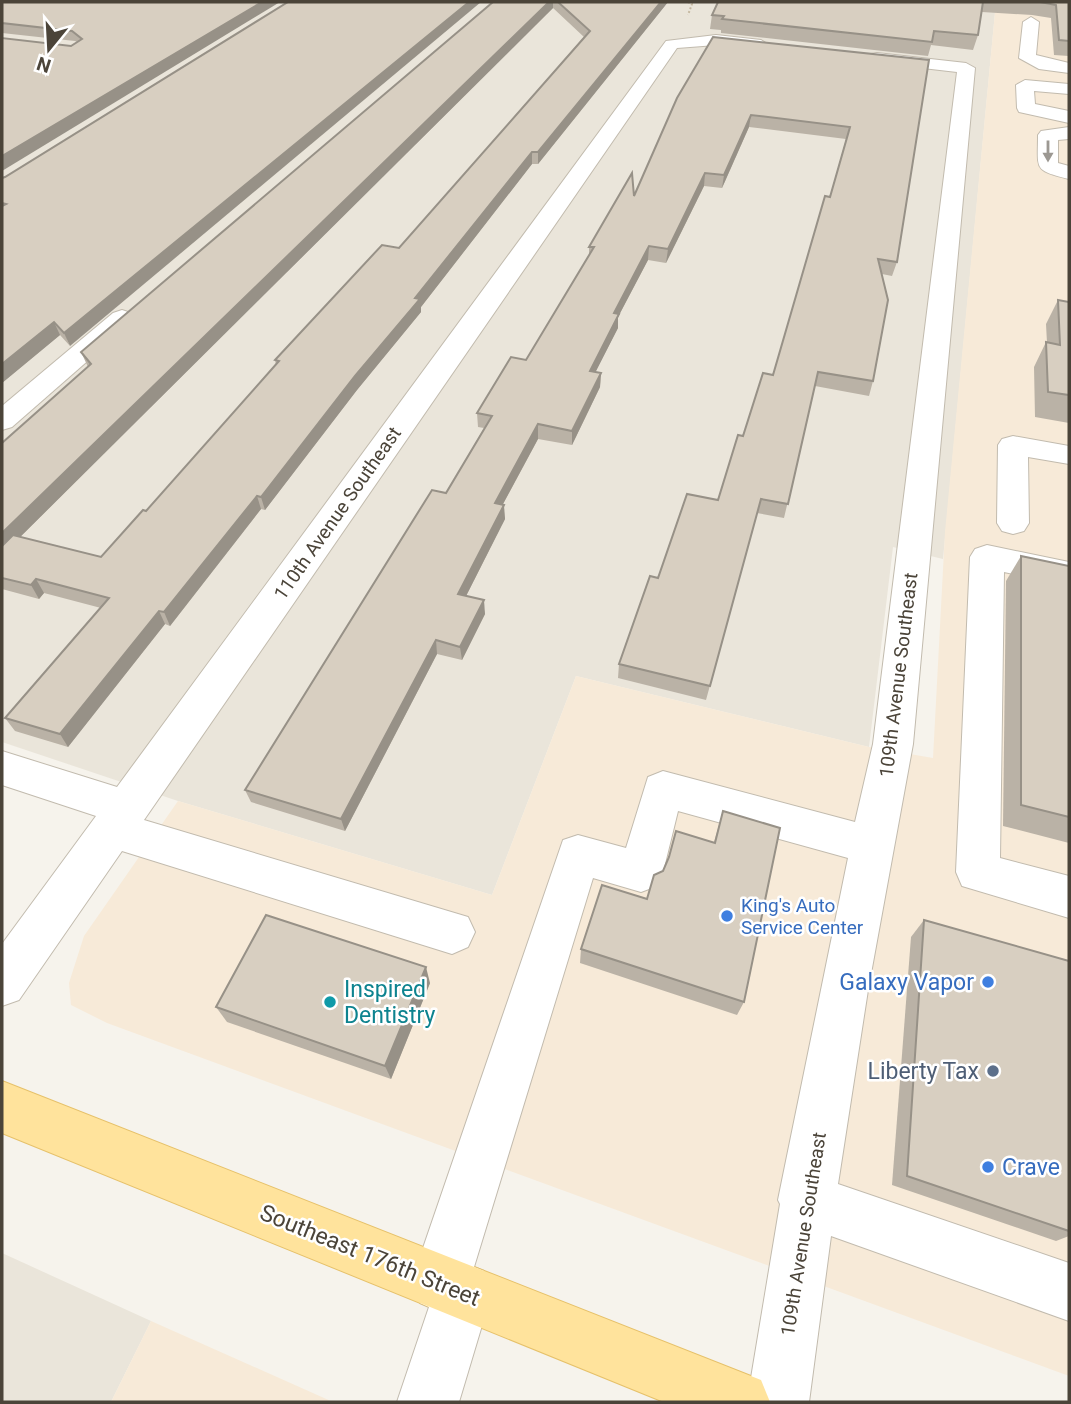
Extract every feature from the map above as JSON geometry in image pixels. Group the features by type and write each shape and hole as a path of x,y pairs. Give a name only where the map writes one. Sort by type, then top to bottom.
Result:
{"main road":[{"name":"Southeast 176th Street","path":"2,1107 739,1402"}],"street":[{"path":"1031,22 1027,58 1045,65 1069,68"},
{"name":"110th Avenue Southeast","path":"2,983 672,44 716,40 772,47"},
{"name":"109th Avenue Southeast","path":"778,1402 806,1200 871,845 893,744 966,68 855,56"},
{"path":"1069,89 1025,85 1025,104 1031,111 1069,117"},
{"path":"1025,104 1069,109"},
{"path":"1069,133 1048,135 1048,166 1069,173"},
{"path":"2,421 139,304"},
{"path":"1013,523 1013,445 1069,455"},
{"path":"1069,574 987,557 978,872 1069,897"},
{"path":"2,768 119,819 452,932"},
{"path":"428,1402 452,1288 578,854 641,872 663,789 871,845"},
{"path":"806,1200 1069,1292"}],"shaded area":[{"path":"2,2 996,2 943,559 893,547 869,747 576,676 492,895 178,801 2,742"},
{"path":"996,2 1069,2 1069,1376 107,1023 71,1005 69,983 84,936 178,801 492,895 576,676 869,747 933,758 945,532"},
{"path":"2,1253 151,1321 111,1402 2,1402"},
{"path":"151,1321 333,1402 111,1402"}],"building":[{"path":"2,2 262,2 2,156 2,38 71,46 82,39 72,31 2,23"},
{"path":"288,2 469,2 64,333 54,322 2,364 2,206 6,204 2,203 2,178"},
{"path":"493,2 549,2 2,533 2,443 91,364 81,352"},
{"path":"558,2 661,2 538,152 532,152 415,298 420,299 355,376 261,497 257,496 164,612 159,611 60,734 5,718 109,598 36,579 31,585 2,578 2,546 13,535 101,557 143,510 146,511 279,361 275,360 382,245 399,248 590,31"},
{"path":"718,2 983,2 978,35 934,31 932,42 722,19 724,16 712,15"},
{"path":"1040,2 1069,2 1069,41 1059,40 1056,5"},
{"path":"713,37 929,60 897,262 878,259 888,300 873,381 818,372 788,504 761,499 710,686 619,664 650,576 658,578 687,494 718,500 738,435 743,436 763,373 773,375 825,196 830,197 850,127 751,115 724,175 705,173 668,249 649,246 614,313 619,314 590,371 601,373 572,431 538,424 495,503 504,505 458,594 484,600 460,647 436,640 341,819 245,790 432,490 446,493 492,416 477,413 511,357 526,360 594,247 589,247 632,173 634,196 677,98"},
{"path":"1058,300 1069,302 1069,395 1048,392 1046,342 1060,345"},
{"path":"1021,556 1069,566 1069,817 1021,805"},
{"name":"King's Auto Service Center","path":"723,811 780,828 744,1002 581,949 602,885 647,899 654,875 663,871 669,857 676,831 715,843"},
{"name":"Inspired Dentistry","path":"266,915 426,967 385,1066 216,1007"},
{"path":"924,920 1069,961 1069,1231 907,1176"}],"place":[{"name":"King's Auto Service Center","path":"727,916"},
{"name":"Galaxy Vapor","path":"988,982"},
{"name":"Inspired Dentistry","path":"330,1002"},
{"name":"Liberty Tax","path":"993,1071"},
{"name":"Crave","path":"988,1167"}]}
